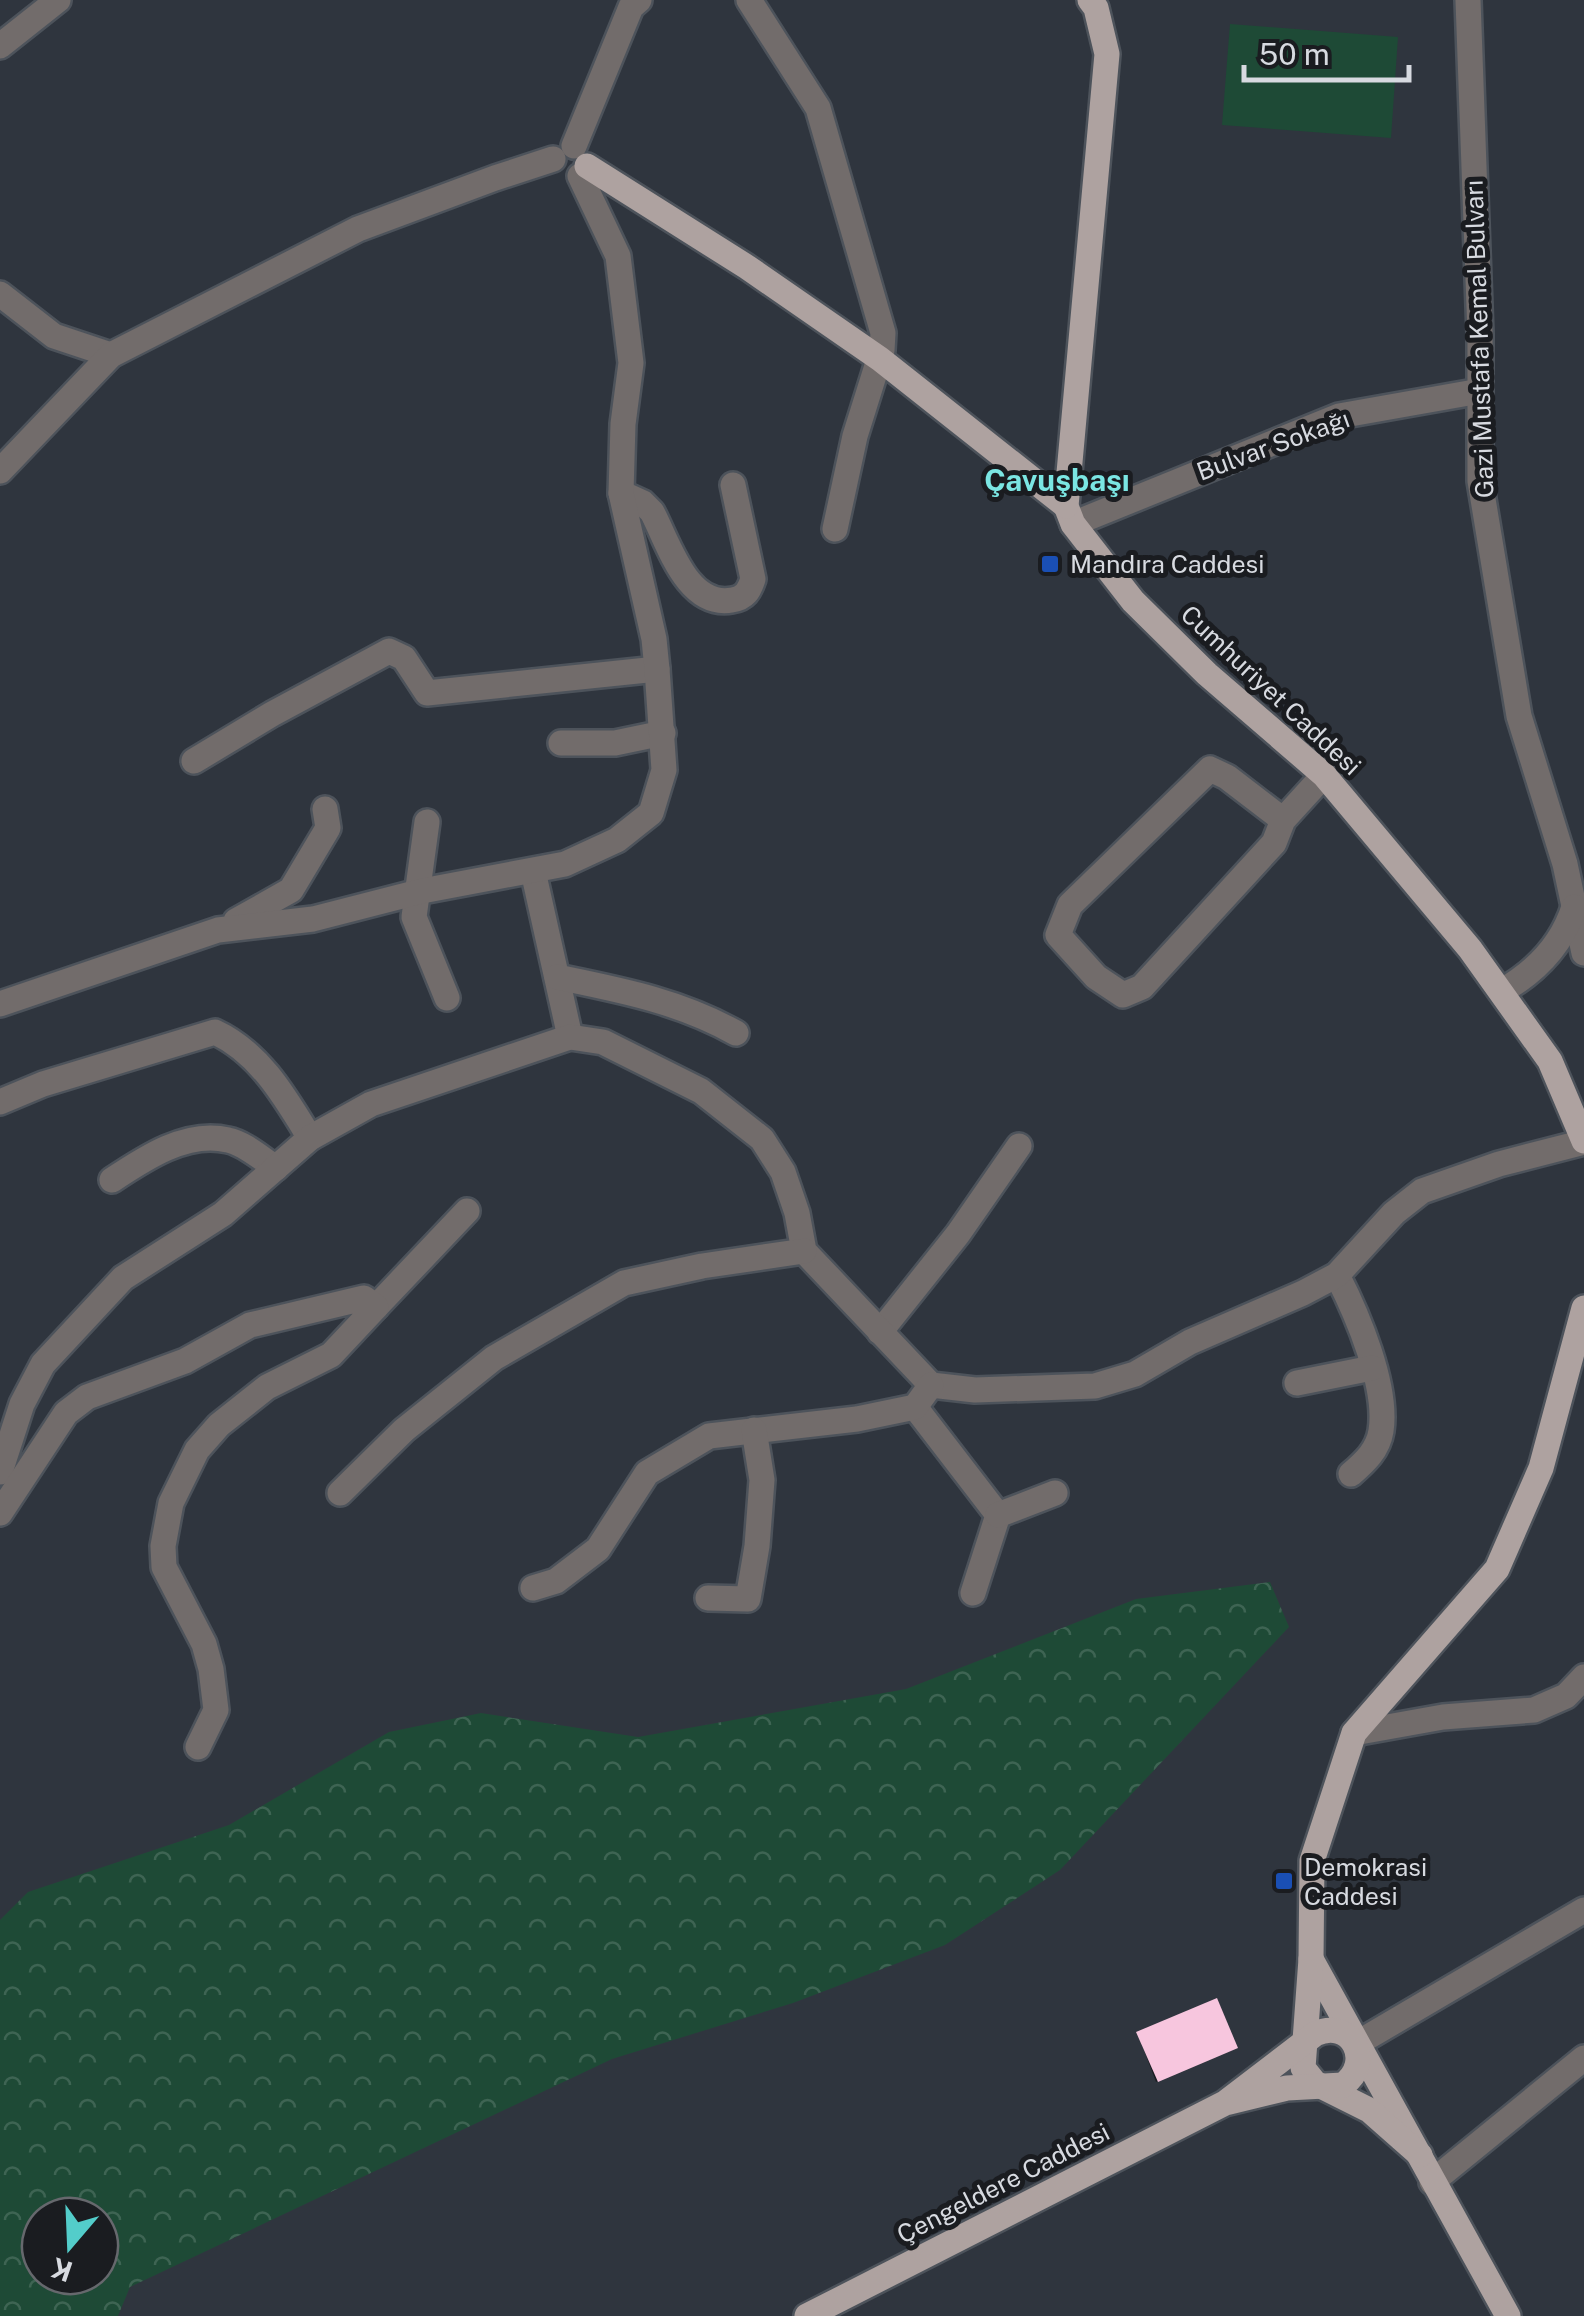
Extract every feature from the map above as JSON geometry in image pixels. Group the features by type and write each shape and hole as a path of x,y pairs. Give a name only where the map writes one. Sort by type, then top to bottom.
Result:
{"main road":[{"path":"1070,515 1107,54 1096,8 1090,0"},
{"name":"Cumhuriyet Caddesi","path":"573,162 746,267 880,359 1070,515 1133,600 1207,674 1324,775 1502,991 1550,1061 1584,1142"},
{"path":"1420,2156 1369,2110 1315,2083 1304,2068 1312,1862 1354,1733 1497,1568 1542,1468 1584,1308"},
{"path":"1311,1959 1508,2316"},
{"path":"1324,2030 1342,2032 1356,2044 1357,2072 1343,2085 1287,2088 1225,2103 1324,2030"},
{"name":"Çengeldere Caddesi","path":"808,2316 1225,2103"}],"street":[{"path":"0,46 58,0"},
{"path":"218,930 313,919 416,892 564,864 617,840 651,814 664,770 657,670 654,639 621,493 623,424 631,363 618,256 573,162 631,7 639,0"},
{"path":"749,0 818,108 883,333 880,359 854,436 836,529"},
{"name":"Gazi Mustafa Kemal Bulvarı","path":"1468,0 1480,481 1516,697 1566,864 1584,952"},
{"path":"0,471 111,355 358,229 494,178 573,162"},
{"path":"0,294 54,336 111,355"},
{"name":"Bulvar Sokağı","path":"1070,515 1338,416 1480,392"},
{"path":"621,493 652,512 692,587 704,597 720,602 739,599 753,579 733,485"},
{"path":"194,761 390,651 404,658 428,693 657,670"},
{"path":"561,743 615,743 662,733"},
{"path":"1283,820 1227,777 1210,769 1070,906 1058,935 1096,977 1123,995 1142,987 1274,844 1283,820 1324,775"},
{"path":"0,1004 218,930 291,890 328,828 326,808"},
{"path":"427,822 414,917 447,998"},
{"path":"533,871 570,1037"},
{"path":"1502,991 1524,979 1556,945 1566,933 1574,907"},
{"path":"557,977 643,994 700,1013 736,1033"},
{"path":"0,1102 43,1084 215,1032 239,1043 280,1090 310,1138"},
{"path":"0,1472 22,1404 43,1364 123,1278 223,1214 310,1138 370,1104 570,1037 603,1042 701,1091 762,1138 783,1172 798,1214 804,1250 930,1385 975,1390 1095,1386 1136,1374 1190,1342 1337,1275 1394,1214 1422,1191 1499,1164 1584,1142"},
{"path":"112,1180 147,1157 196,1138 231,1140 276,1168"},
{"path":"880,1332 958,1234 1018,1146"},
{"path":"198,1747 216,1710 211,1669 204,1644 164,1568 163,1546 171,1503 197,1450 219,1425 268,1387 330,1355 467,1211"},
{"path":"340,1493 404,1430 494,1358 624,1283 804,1250"},
{"path":"1337,1275 1362,1325 1381,1407 1381,1433 1370,1458 1351,1474"},
{"path":"0,1513 66,1413 87,1397 185,1361 250,1325 364,1298 376,1307"},
{"path":"1296,1384 1372,1368"},
{"path":"532,1588 556,1581 598,1549 647,1472 709,1436 915,1408 930,1385"},
{"path":"915,1408 998,1515"},
{"path":"708,1598 748,1599 762,1480 754,1430"},
{"path":"998,1515 1054,1493"},
{"path":"973,1593 998,1515"},
{"path":"1354,1733 1443,1717 1534,1710 1566,1696 1584,1677"},
{"path":"1356,2044 1584,1910"},
{"path":"1432,2182 1584,2058"}],"green space":[{"path":"1230,24 1398,37 1391,138 1222,125"},
{"path":"1270,1582 1289,1627 1060,1870 945,1945 793,2003 612,2059 130,2287 118,2316 0,2316 0,1920 28,1892 229,1825 389,1732 481,1713 638,1737 906,1689 1136,1599"}],"building":[{"path":"1217,1998 1238,2048 1158,2082 1136,2032"}],"place":[{"name":"Mandıra Caddesi","path":"1050,564"},
{"name":"Demokrasi Caddesi","path":"1284,1881"}],"district":[{"name":"Çavuşbaşı","path":"1057,480"}]}
